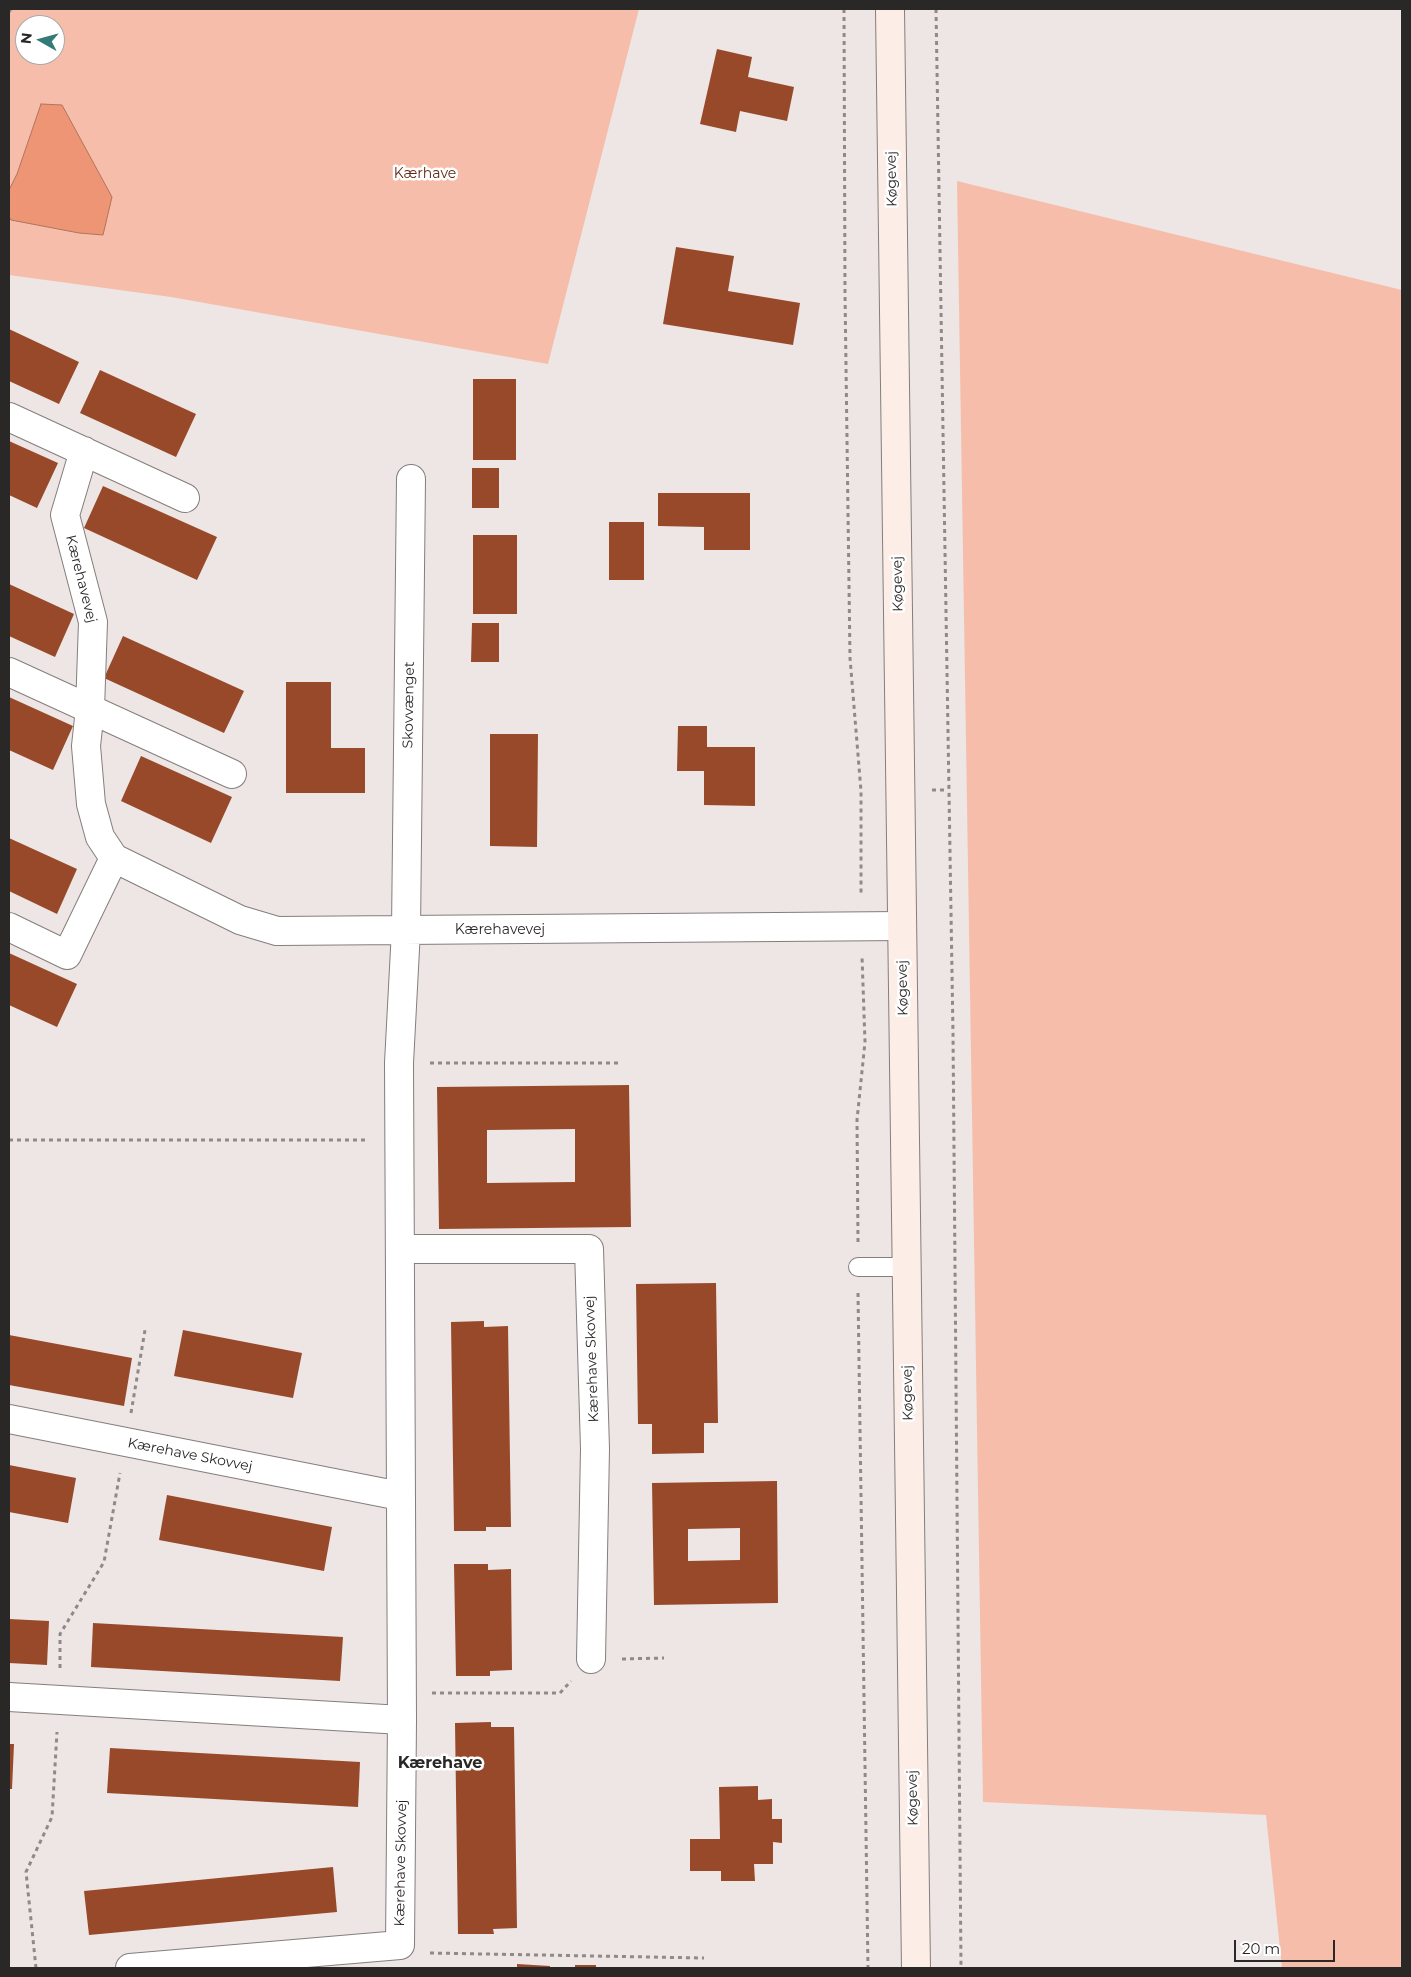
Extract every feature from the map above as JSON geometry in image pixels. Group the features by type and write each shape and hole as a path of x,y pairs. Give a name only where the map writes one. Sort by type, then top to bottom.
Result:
{"main road":[{"name":"Køgevej","path":"890,9 916,1968"}],"street":[{"path":"9,416 185,498"},
{"name":"Kærehavevej","path":"84,452 65,515 94,622 90,709 86,746 91,804 100,837 114,858 240,920 277,931 902,926"},
{"name":"Skovvænget","path":"406,930 411,479"},
{"path":"9,672 232,774"},
{"path":"9,927 67,955 114,858"},
{"name":"Kærehave Skovvej","path":"130,1968 400,1945 402,1693 399,1064 406,930"},
{"name":"Kærehave Skovvej","path":"400,1249 589,1249 595,1449 591,1659"},
{"name":"Kærehave Skovvej","path":"9,1418 400,1496"},
{"path":"9,1697 402,1720"}],"lane":[{"path":"858,1267 907,1267"}],"path":[{"path":"844,9 845,293 850,648 861,791 865,1042 857,1120 868,1968"},
{"path":"936,9 953,1053 960,1968"},
{"path":"399,1064 621,1063"},
{"path":"9,1140 400,1140"},
{"path":"36,1968 26,1872 52,1817 59,1700 60,1634 104,1562 145,1330"},
{"path":"402,1693 560,1693 591,1659 664,1658"},
{"path":"400,1945 417,1953 704,1958"}],"green space":[{"name":"Kærhave","path":"9,9 639,9 548,364 171,297 9,275"},
{"path":"957,181 1402,290 1402,1968 1282,1968 1266,1815 983,1802"}],"shaded area":[{"path":"41,104 62,105 112,197 103,235 79,233 11,220 9,217 9,190 17,174"}],"building":[{"path":"717,49 752,57 748,77 794,87 787,121 740,111 736,132 700,124"},
{"path":"676,247 734,256 728,291 800,303 793,345 663,324"},
{"path":"9,329 79,362 59,404 9,381"},
{"path":"100,370 196,414 176,457 80,413"},
{"path":"473,379 516,379 516,460 473,460"},
{"path":"9,441 58,463 37,508 9,495"},
{"path":"472,468 499,468 499,508 472,508"},
{"path":"103,486 217,537 197,580 84,528"},
{"path":"658,493 750,493 750,550 704,550 704,527 658,526"},
{"path":"609,522 644,522 644,580 609,580"},
{"path":"473,535 517,535 517,614 473,614"},
{"path":"9,584 74,614 55,657 9,636"},
{"path":"472,623 499,623 499,662 471,662"},
{"path":"123,636 244,691 224,733 104,678"},
{"path":"286,682 331,682 331,748 365,748 365,793 286,793"},
{"path":"9,697 73,726 53,770 9,750"},
{"path":"678,726 707,726 707,747 755,747 755,806 704,805 704,771 677,771"},
{"path":"490,734 538,734 537,847 490,846"},
{"path":"141,756 232,797 211,843 121,801"},
{"path":"9,838 77,869 57,914 9,891"},
{"path":"9,953 77,984 57,1027 9,1005"},
{"path":"629,1085 631,1227 439,1229 437,1087","holes":["575,1129 575,1182 487,1183 487,1130"]},
{"path":"716,1283 718,1423 704,1423 704,1453 652,1454 652,1424 638,1424 636,1284"},
{"path":"484,1321 484,1327 508,1326 511,1527 486,1527 486,1531 454,1531 451,1322"},
{"path":"183,1330 302,1353 293,1398 174,1376"},
{"path":"9,1335 132,1358 124,1406 9,1385"},
{"path":"9,1465 76,1478 68,1523 9,1512"},
{"path":"777,1481 778,1603 654,1605 652,1483","holes":["740,1528 740,1560 688,1561 688,1529"]},
{"path":"167,1495 332,1527 324,1571 159,1540"},
{"path":"454,1564 488,1564 488,1570 511,1569 512,1670 490,1671 490,1676 456,1676"},
{"path":"9,1619 49,1621 47,1665 9,1663"},
{"path":"93,1623 343,1637 340,1681 91,1667"},
{"path":"491,1722 491,1727 514,1727 517,1928 493,1929 494,1934 458,1934 455,1723"},
{"path":"9,1744 14,1744 12,1789 9,1789"},
{"path":"110,1748 360,1762 358,1807 107,1793"},
{"path":"758,1786 758,1800 772,1799 772,1819 782,1819 782,1843 773,1842 773,1864 754,1864 755,1881 721,1881 721,1871 690,1871 690,1839 720,1839 719,1787"},
{"path":"333,1867 337,1912 89,1935 84,1891"},
{"path":"517,1964 550,1966 550,1968 517,1968"},
{"path":"575,1965 596,1965 596,1968 575,1968"}],"district":[{"name":"Kærehave","path":"440,1763"}]}
